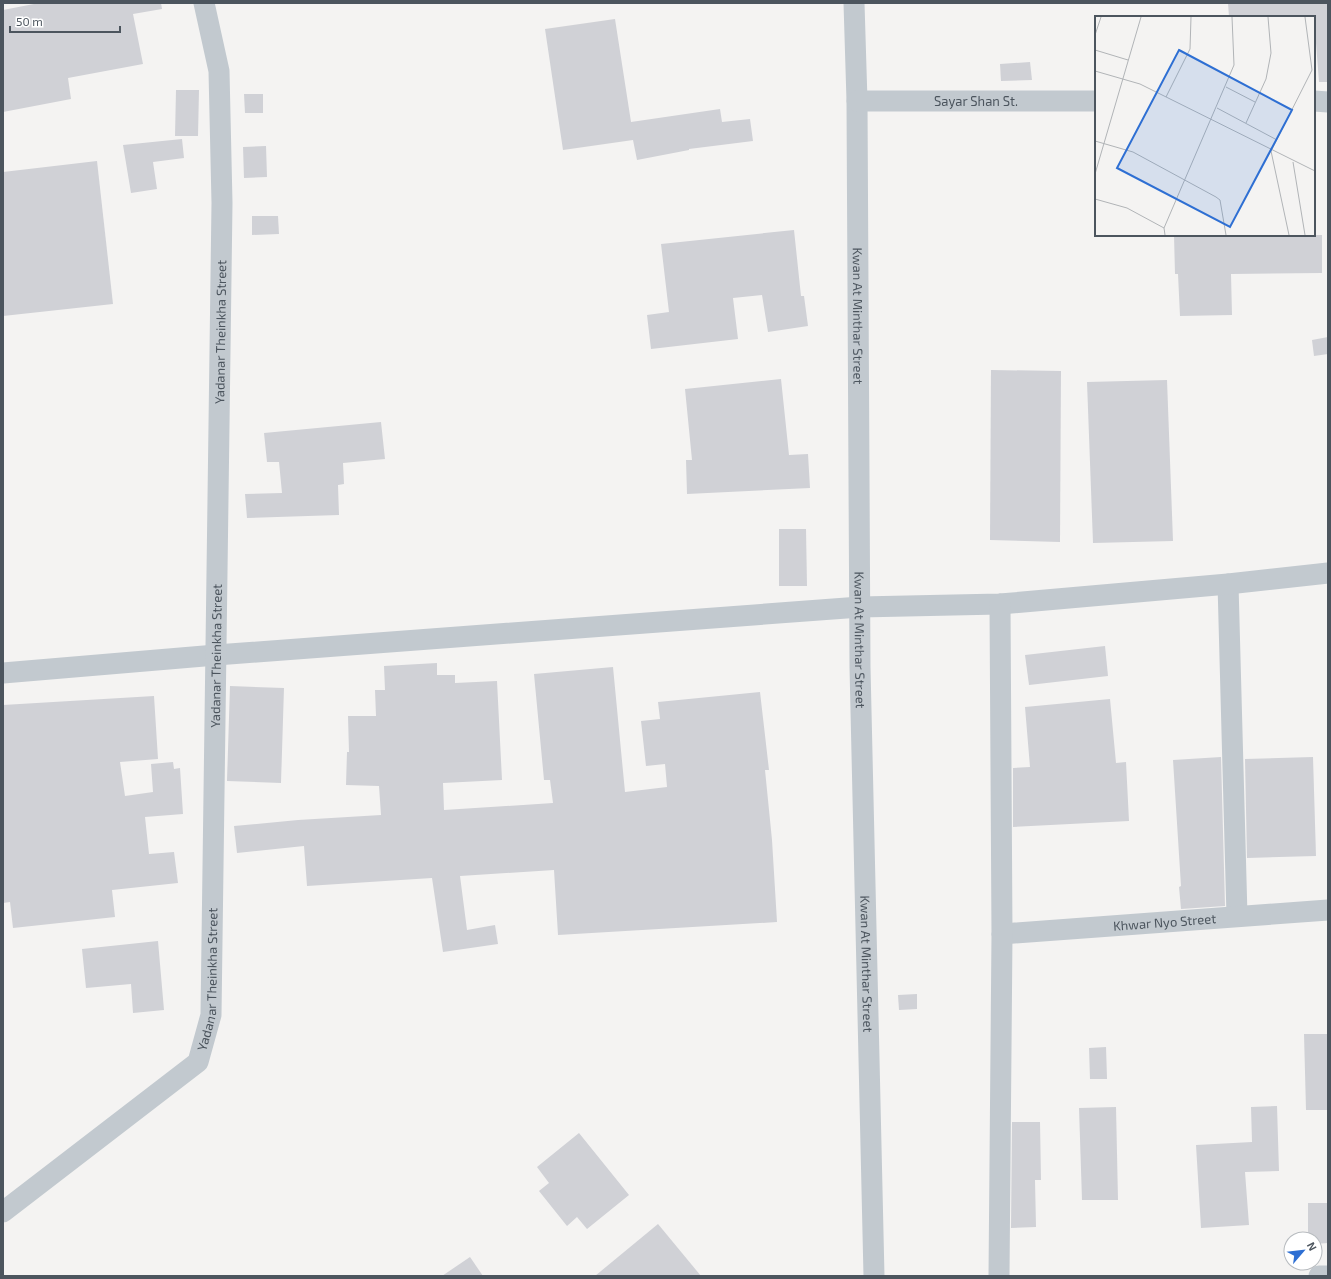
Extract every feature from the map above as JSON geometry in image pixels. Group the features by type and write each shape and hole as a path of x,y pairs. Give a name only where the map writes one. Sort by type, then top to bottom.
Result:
{"street":[{"name":"Yadanar Theinkha Street","path":"3,1212 198,1062 211,1015 222,196 219,71 204,3"},
{"name":"Kwan At Minthar Street","path":"854,3 857,101 860,607 874,1276"},
{"name":"Sayar Shan St.","path":"857,101 1095,101"},
{"path":"1315,102 1328,102"},
{"path":"3,673 860,607 1000,604 1228,584 1328,573"},
{"path":"1228,584 1236,916"},
{"path":"999,1276 1002,934 1000,604"},
{"name":"Khwar Nyo Street","path":"1002,934 1328,910"},
{"path":"1319,1276 1328,1276"}],"building":[{"path":"39,3 161,3 162,9 133,14 143,64 68,78 71,99 3,112 3,10"},
{"path":"1228,3 1328,3 1328,82 1319,82 1315,16 1229,16"},
{"path":"615,19 631,122 720,109 722,122 750,119 753,141 689,149 637,160 633,140 563,150 545,29"},
{"path":"1030,62 1032,80 1001,81 1000,64"},
{"path":"176,90 199,90 198,136 175,136"},
{"path":"244,94 263,94 263,113 245,113"},
{"path":"182,139 184,158 153,162 157,189 131,193 123,145"},
{"path":"266,146 267,177 244,178 243,147"},
{"path":"97,161 113,304 3,316 3,172"},
{"path":"252,216 278,216 279,234 252,235"},
{"path":"794,230 801,296 804,296 808,326 768,332 762,295 733,298 738,339 651,349 647,315 669,312 661,244"},
{"path":"1322,235 1322,273 1231,274 1232,315 1180,316 1178,274 1175,274 1174,236"},
{"path":"1328,337 1328,354 1314,356 1312,340"},
{"path":"991,370 1061,371 1060,542 990,540"},
{"path":"781,379 789,455 808,454 810,488 687,494 686,460 692,460 685,389"},
{"path":"1167,380 1173,541 1093,543 1087,382"},
{"path":"381,422 385,459 343,463 344,484 338,485 339,515 247,518 245,494 282,493 279,462 267,462 264,433"},
{"path":"779,529 806,529 807,586 779,586"},
{"path":"1105,646 1108,676 1029,685 1025,655"},
{"path":"437,663 437,675 455,675 455,683 497,681 502,780 443,783 444,810 553,803 550,780 544,780 534,674 613,667 625,792 667,787 665,764 646,766 641,721 660,719 658,702 760,692 769,770 765,770 772,840 777,922 558,935 554,870 460,876 467,930 495,925 498,944 443,952 432,878 307,886 304,846 237,853 234,826 298,820 381,815 379,786 346,785 347,752 349,752 348,716 376,716 375,690 385,690 384,666"},
{"path":"230,686 284,688 281,783 227,781"},
{"path":"154,696 158,759 120,762 125,796 153,792 151,764 173,762 174,769 180,768 183,814 145,817 149,854 174,852 178,883 112,890 115,917 13,928 10,902 3,903 3,705"},
{"path":"1110,699 1116,763 1126,762 1129,821 1013,827 1013,768 1030,767 1025,707"},
{"path":"1221,757 1225,906 1181,909 1179,887 1181,886 1173,760"},
{"path":"1313,757 1316,856 1247,858 1245,759"},
{"path":"158,941 164,1010 133,1013 131,984 86,988 82,949"},
{"path":"917,994 917,1009 899,1010 898,995"},
{"path":"1304,1034 1328,1034 1328,1110 1306,1110"},
{"path":"1106,1047 1107,1079 1090,1079 1089,1048"},
{"path":"1277,1106 1279,1171 1245,1172 1249,1225 1201,1228 1196,1145 1252,1142 1251,1107"},
{"path":"1116,1107 1118,1200 1082,1200 1079,1108"},
{"path":"1012,1122 1040,1122 1041,1180 1035,1180 1036,1227 1011,1228"},
{"path":"579,1133 629,1195 587,1229 577,1217 567,1226 539,1191 549,1183 537,1167"},
{"path":"1308,1203 1328,1203 1328,1243 1323,1243 1323,1231 1308,1231"},
{"path":"658,1224 701,1276 595,1276"},
{"path":"470,1257 483,1276 442,1276"}]}
